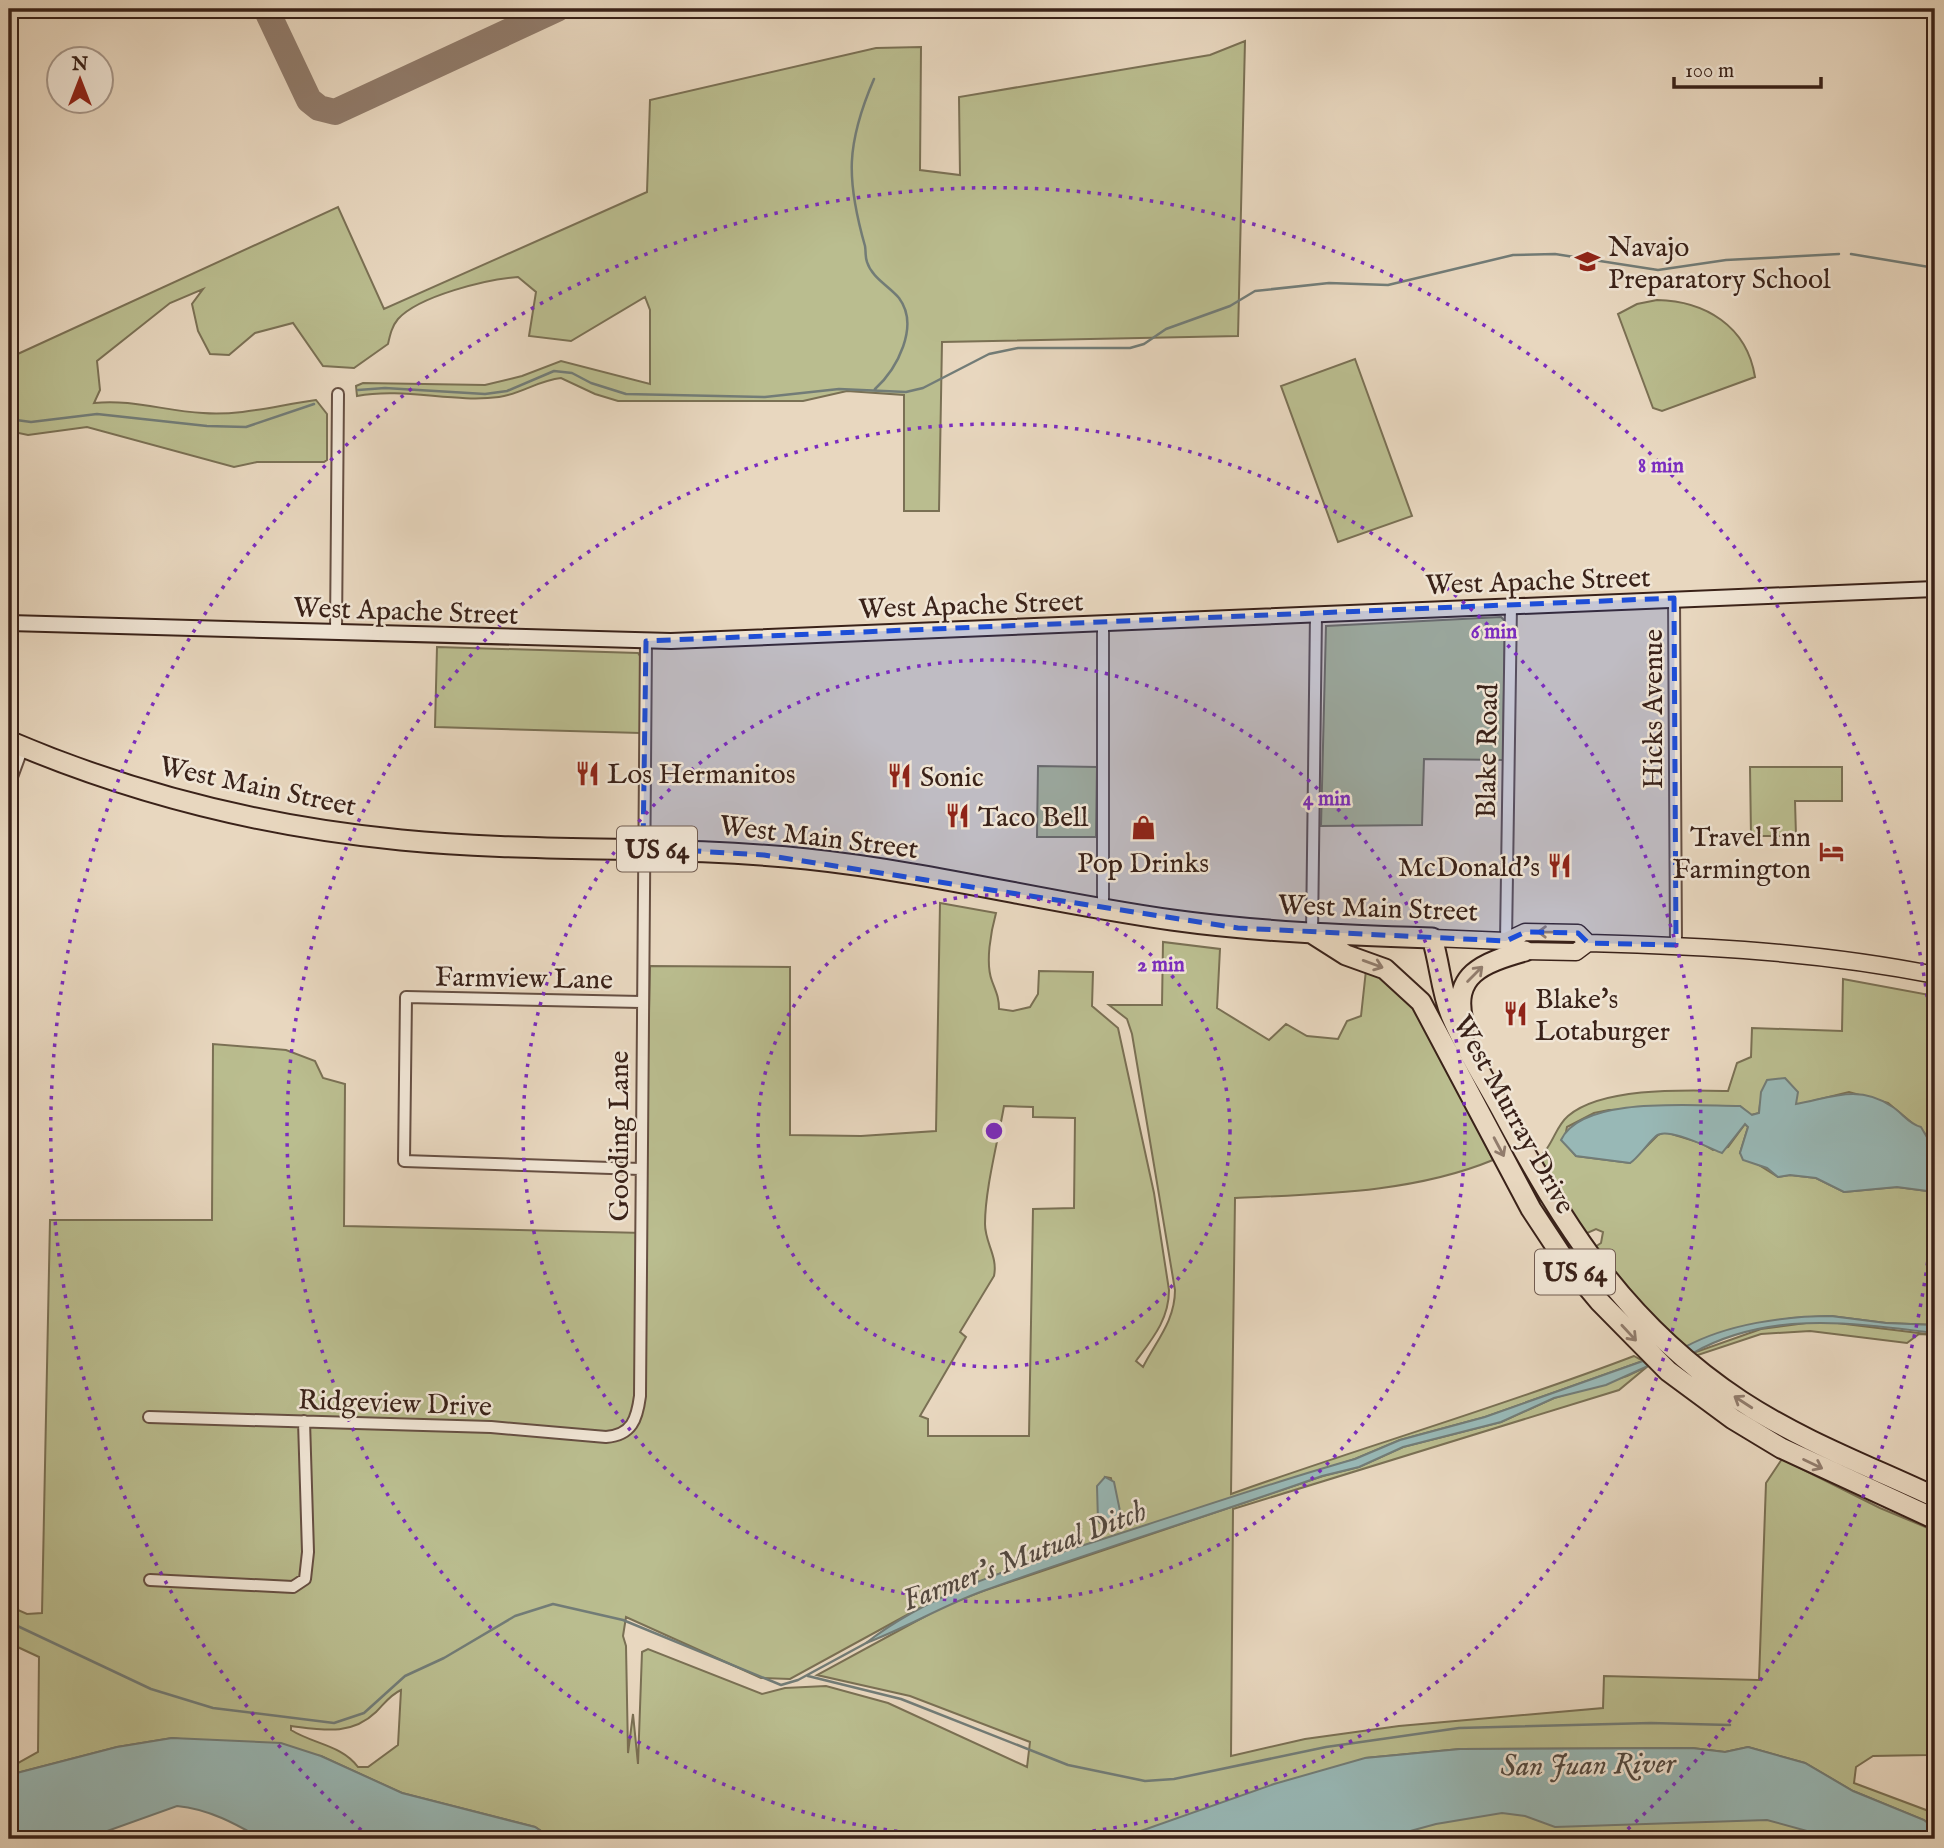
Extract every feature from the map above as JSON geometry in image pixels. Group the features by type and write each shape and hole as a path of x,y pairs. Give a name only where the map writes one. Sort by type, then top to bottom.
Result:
{"highway":[{"name":"West Main Street","path":"16,744 145,791 235,814 321,830 436,843 643,848 839,862 1213,926 1312,934 1432,938"},
{"name":"West Murray Drive","path":"1312,934 1346,955 1385,969 1409,987 1465,1061 1548,1198 1582,1248 1614,1288 1681,1356 1725,1390 1798,1435 1935,1497"},
{"path":"1432,938 1428,965 1432,996 1465,1061"},
{"path":"1465,1061 1460,1007 1464,986 1482,967 1525,951"},
{"name":"West Murray Drive","path":"1465,1061 1531,1209 1564,1259 1599,1301 1668,1371 1733,1419 1781,1448 1935,1520"}],"main road":[{"name":"West Apache Street","path":"9,623 646,641 1935,589"},
{"name":"West Main Street","path":"1506,941 1525,932 1551,932 1578,933 1588,943"},
{"name":"West Main Street","path":"1432,938 1506,941 1525,951 1576,952 1588,943 1676,945 1820,955 1935,975"}],"street":[{"path":"336,632 338,394"},
{"name":"Hicks Avenue","path":"1674,598 1676,945"},
{"name":"Blake Road","path":"1506,941 1511,605"},
{"path":"1312,934 1316,614"},
{"path":"1103,622 1103,909"},
{"name":"Gooding Lane","path":"634,1423 640,1396 641,1002 646,641"},
{"path":"9,785 16,744"},
{"name":"Farmview Lane","path":"640,1169 404,1161 406,997 641,1002"},
{"name":"Ridgeview Drive","path":"149,1417 491,1427 606,1437 618,1436 634,1423"},
{"path":"150,1580 293,1587 305,1579 308,1552 304,1421"}],"highlighted area":[{"path":"1674,598 1676,945 1588,943 1578,933 1525,932 1506,941 1238,928 764,855 643,848 646,641"}],"green space":[{"path":"1245,41 1238,336 942,342 939,511 904,511 904,395 847,391 803,401 618,401 595,394 561,378 499,397 464,398 392,393 357,396 356,386 363,383 485,385 522,376 561,361 650,384 650,310 645,297 571,341 529,336 536,292 518,277 472,285 421,303 398,319 388,344 354,368 323,366 293,323 255,333 229,355 210,354 198,331 192,304 203,289 170,303 97,361 100,390 94,403 135,404 217,414 316,400 327,414 327,460 324,462 257,462 234,467 87,427 28,435 9,431 9,358 338,207 384,309 647,192 650,100 876,48 921,47 920,170 960,175 959,97 1210,55"},
{"path":"1657,300 1691,305 1721,320 1743,344 1755,377 1662,411 1653,408 1618,314 1637,304"},
{"path":"1355,359 1412,516 1338,542 1281,386"},
{"path":"1501,617 1505,621 1503,760 1424,759 1422,825 1321,826 1326,626"},
{"path":"437,647 638,653 642,659 640,733 435,727"},
{"path":"1038,766 1097,767 1096,837 1037,837"},
{"path":"1750,767 1842,767 1842,801 1795,801 1796,836 1751,836"},
{"path":"940,903 996,913 989,965 999,1009 1013,1011 1030,1007 1038,994 1039,971 1093,972 1092,1006 1118,1028 1154,1193 1169,1290 1163,1319 1136,1361 1143,1367 1168,1321 1175,1290 1132,1034 1127,1019 1109,1005 1162,1005 1163,942 1220,949 1217,1008 1269,1040 1286,1024 1307,1036 1338,1039 1347,1021 1361,1016 1366,970 1404,990 1443,1056 1493,1160 1431,1179 1366,1190 1235,1198 1231,1494 1634,1356 1643,1361 1485,1417 1400,1440 1355,1459 1011,1569 927,1604 790,1679 761,1678 626,1617 623,1636 626,1646 628,1753 633,1714 638,1764 642,1652 648,1649 762,1694 785,1688 826,1686 888,1703 1027,1767 1030,1742 910,1696 817,1675 944,1606 983,1591 1323,1476 1359,1467 1403,1447 1501,1422 1554,1398 1627,1376 1648,1366 1619,1390 1233,1509 1231,1756 1305,1739 1399,1726 1603,1708 1604,1676 1759,1680 1766,1483 1782,1459 1880,1508 1935,1531 1935,1722 1931,1722 1927,1755 1873,1756 1856,1767 1854,1783 1926,1810 1935,1817 1935,1829 1924,1820 1853,1791 1805,1763 1748,1747 1725,1752 1692,1748 1460,1749 1365,1758 1825,1784 1825,1839 1228,1839 1124,1835 1118,1839 553,1839 535,1827 402,1793 321,1756 172,1738 117,1747 9,1775 9,1768 38,1752 39,1657 9,1643 9,1606 27,1614 42,1613 50,1220 212,1220 213,1044 286,1050 315,1061 323,1078 345,1084 344,1226 644,1233 650,966 790,967 790,1135 861,1136 936,1131","holes":["1004,1106 1033,1107 1033,1117 1075,1118 1074,1208 1033,1209 1029,1436 928,1436 928,1419 920,1416 966,1337 960,1332 994,1276 994,1262 985,1224 989,1181","1105,1477 1111,1478 1119,1521 1112,1528","401,1690 398,1745 368,1767 358,1767 336,1749 291,1730 291,1726 336,1730 357,1725"]},
{"path":"1843,979 1935,996 1935,1142 1888,1103 1849,1092 1796,1105 1760,1104 1759,1113 1751,1115 1740,1106 1609,1110 1594,1113 1567,1127 1564,1142 1576,1156 1630,1163 1658,1135 1665,1132 1701,1143 1713,1150 1728,1147 1745,1124 1748,1127 1740,1153 1778,1177 1790,1175 1816,1178 1844,1192 1897,1187 1935,1192 1935,1325 1886,1323 1831,1316 1792,1318 1730,1331 1685,1347 1610,1272 1595,1247 1601,1243 1603,1232 1596,1229 1585,1234 1536,1160 1547,1149 1568,1116 1601,1100 1644,1092 1728,1091 1737,1063 1751,1057 1752,1028 1842,1031"},
{"path":"1821,1321 1935,1335 1919,1334 1907,1343 1810,1331 1761,1334 1698,1355 1693,1353 1761,1329"}],"water":[{"path":"1785,1078 1798,1092 1796,1104 1844,1094 1867,1096 1879,1099 1921,1127 1928,1139 1935,1142 1935,1192 1897,1187 1844,1192 1816,1178 1790,1175 1778,1177 1767,1168 1743,1160 1740,1153 1748,1127 1745,1124 1722,1153 1678,1136 1661,1134 1630,1163 1576,1156 1561,1140 1573,1126 1592,1116 1615,1109 1669,1105 1740,1106 1752,1115 1759,1113 1761,1092 1767,1080"},
{"path":"1831,1316 1886,1323 1935,1325 1935,1333 1812,1323 1751,1330 1722,1339 1693,1353 1685,1347 1719,1332 1756,1323"},
{"path":"1643,1361 1648,1366 1606,1385 1554,1398 1501,1422 1403,1447 1359,1467 1322,1476 1025,1576 968,1597 866,1643 922,1607 984,1579 1355,1459 1400,1440 1485,1417"},
{"path":"1105,1477 1114,1482 1120,1511 1117,1525 1106,1528 1098,1521 1097,1486"},
{"path":"172,1738 281,1743 321,1756 402,1793 535,1827 553,1839 262,1839 211,1814 177,1806 85,1839 9,1839 9,1775 117,1747"},
{"name":"San Juan River","path":"1748,1747 1805,1763 1853,1791 1924,1820 1935,1829 1935,1839 1836,1839 1767,1820 1555,1827 1525,1816 1502,1813 1436,1824 1381,1839 1118,1839 1274,1784 1365,1758 1460,1749 1692,1748 1725,1752"}],"waterway":[{"path":"874,79 858,123 854,143 854,201 869,268 899,298 907,321 898,359 875,389"},
{"path":"358,390 385,388 485,394 507,391 554,371 572,373 591,383 626,394 765,397 839,389 906,392 923,388 989,354 1018,348 1130,348 1144,344 1166,329 1230,306 1255,291 1329,283 1388,285 1513,255 1555,254 1658,270 1726,260 1839,254"},
{"path":"1851,254 1935,268"},
{"path":"9,419 31,422 97,414 207,426 246,427 314,404"},
{"name":"Farmer's Mutual Ditch","path":"9,1622 151,1689 213,1708 334,1723 364,1713 405,1676 444,1658 515,1616 553,1604 623,1620 781,1685 798,1680 868,1642"},
{"path":"808,1676 901,1699 1068,1765 1145,1781 1174,1779 1326,1747 1459,1728 1651,1723 1730,1725"}],"taxiway":[{"path":"266,9 309,100 319,108 335,112 557,9"}],"place":[{"name":"Navajo Preparatory School","path":"1588,262"},
{"name":"Los Hermanitos","path":"587,773"},
{"name":"Sonic","path":"900,776"},
{"name":"Taco Bell","path":"958,816"},
{"name":"Pop Drinks","path":"1143,828"},
{"name":"Travel Inn Farmington","path":"1831,852"},
{"name":"McDonald's","path":"1560,866"},
{"name":"Blake's Lotaburger","path":"1515,1014"}]}
